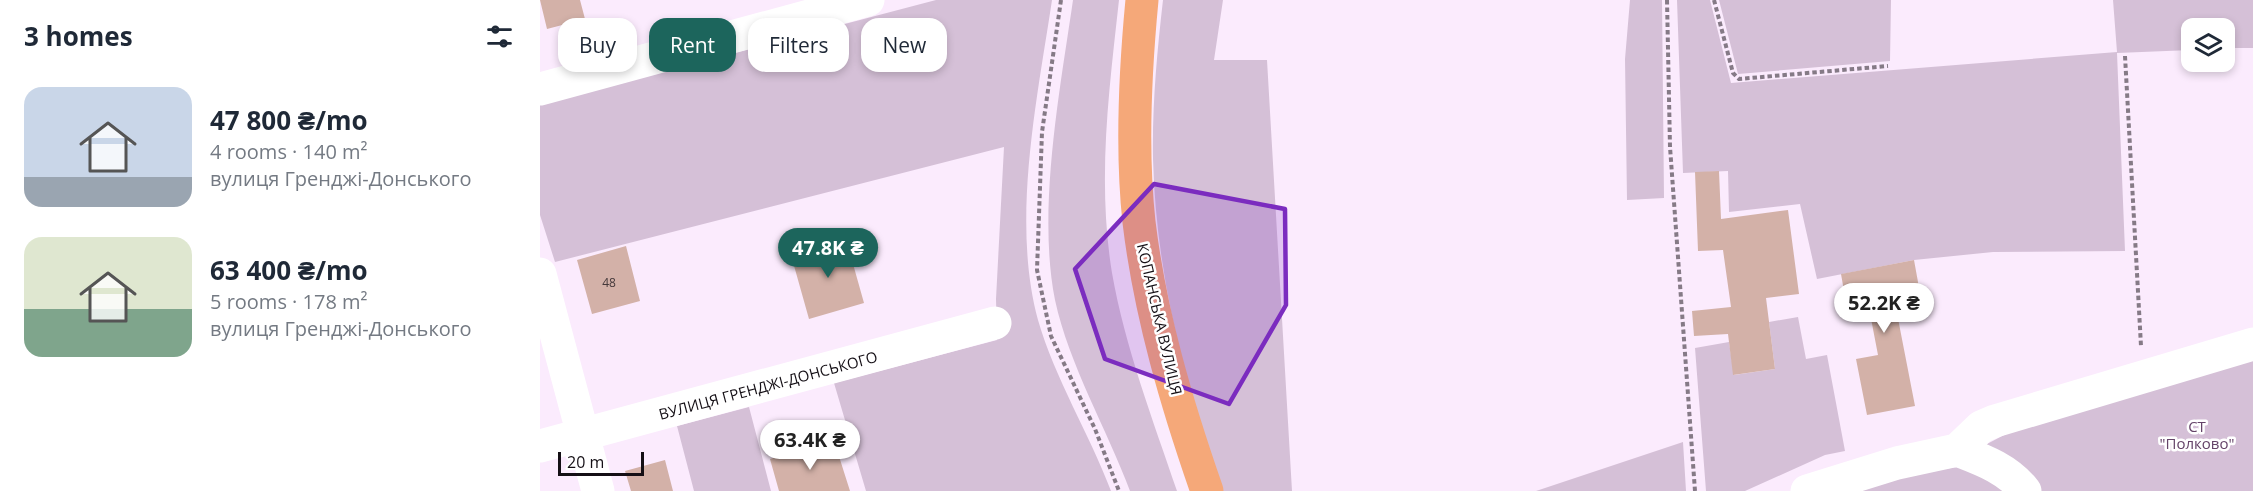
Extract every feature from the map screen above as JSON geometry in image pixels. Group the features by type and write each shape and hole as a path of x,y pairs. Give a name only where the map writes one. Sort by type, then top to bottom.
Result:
{"highway":[{"name":"КОПАНСЬКА ВУЛИЦЯ","path":"1142,0 1135,160 1139,222 1163,347 1207,491"}],"street":[{"path":"540,89 868,0"},
{"path":"540,274 598,491"},
{"name":"ВУЛИЦЯ ГРЕНДЖІ-ДОНСЬКОГО","path":"540,446 995,323"},
{"path":"1807,491 1887,465 1958,450 1981,427 1995,421 2253,344"},
{"path":"1958,450 2006,473 2025,491"}],"path":[{"path":"1061,0 1042,132 1037,270 1052,336 1095,429 1119,491"},
{"path":"1667,0 1670,147 1695,491"},
{"path":"1714,0 1733,73 1739,79 1888,66"},
{"path":"2125,56 2142,377"}],"highlighted area":[{"path":"1154,184 1285,209 1286,305 1229,404 1105,359 1075,269"}],"green space":[{"path":"936,0 1052,0 1029,160 1027,242 1030,282 1038,320 1053,363 1111,491 866,491 834,383 997,340 996,299 1004,147 555,262 540,215 540,104 662,72 736,72 736,53 748,49 748,72 849,72 849,23 861,20 861,72 947,72 947,18 867,18"},
{"path":"1073,0 1119,0 1105,170 1105,204 1112,273 1124,328 1140,383 1177,491 1130,491 1069,349 1055,300 1048,228 1049,189 1052,150"},
{"path":"1163,0 1223,0 1214,60 1267,60 1292,491 1223,491 1196,410 1174,328 1160,244 1153,159 1153,119"},
{"path":"1630,0 1662,0 1664,198 1627,200 1625,59"},
{"path":"1677,0 1710,0 1731,83 2117,52 2113,0 2253,0 2253,48 2235,48 2235,18 2181,18 2181,50 2117,53 2125,251 1993,252 1914,260 1817,279 1800,204 1729,212 1728,171 1683,173"},
{"path":"1719,0 1891,0 1890,61 1738,74"},
{"path":"1798,317 1806,359 1827,355 1845,451 1825,455 1745,491 1706,491 1695,348 1729,342 1734,375 1775,369 1769,322"},
{"name":"СТ \"Полково\"","path":"2253,359 2253,491 2039,491 1985,445 2008,433"},
{"path":"749,407 771,491 694,491 677,426"},
{"path":"1683,442 1686,491 1536,491"},
{"path":"1957,467 1981,475 2004,491 1846,491 1900,476"}],"building":[{"path":"540,0 580,0 585,18 558,18 558,26 547,29"},
{"path":"1719,171 1721,219 1788,210 1799,294 1766,298 1775,369 1733,375 1728,334 1694,336 1692,311 1731,307 1723,250 1698,251 1695,172"},
{"path":"846,239 864,303 809,319 791,255"},
{"path":"626,246 640,301 592,314 577,260"},
{"path":"1914,260 1920,293 1894,298 1915,406 1867,415 1856,359 1878,355 1868,303 1847,308 1841,274"},
{"path":"819,444 822,455 837,450 850,491 779,491 770,459"},
{"path":"665,460 673,491 631,491 625,471"}]}
